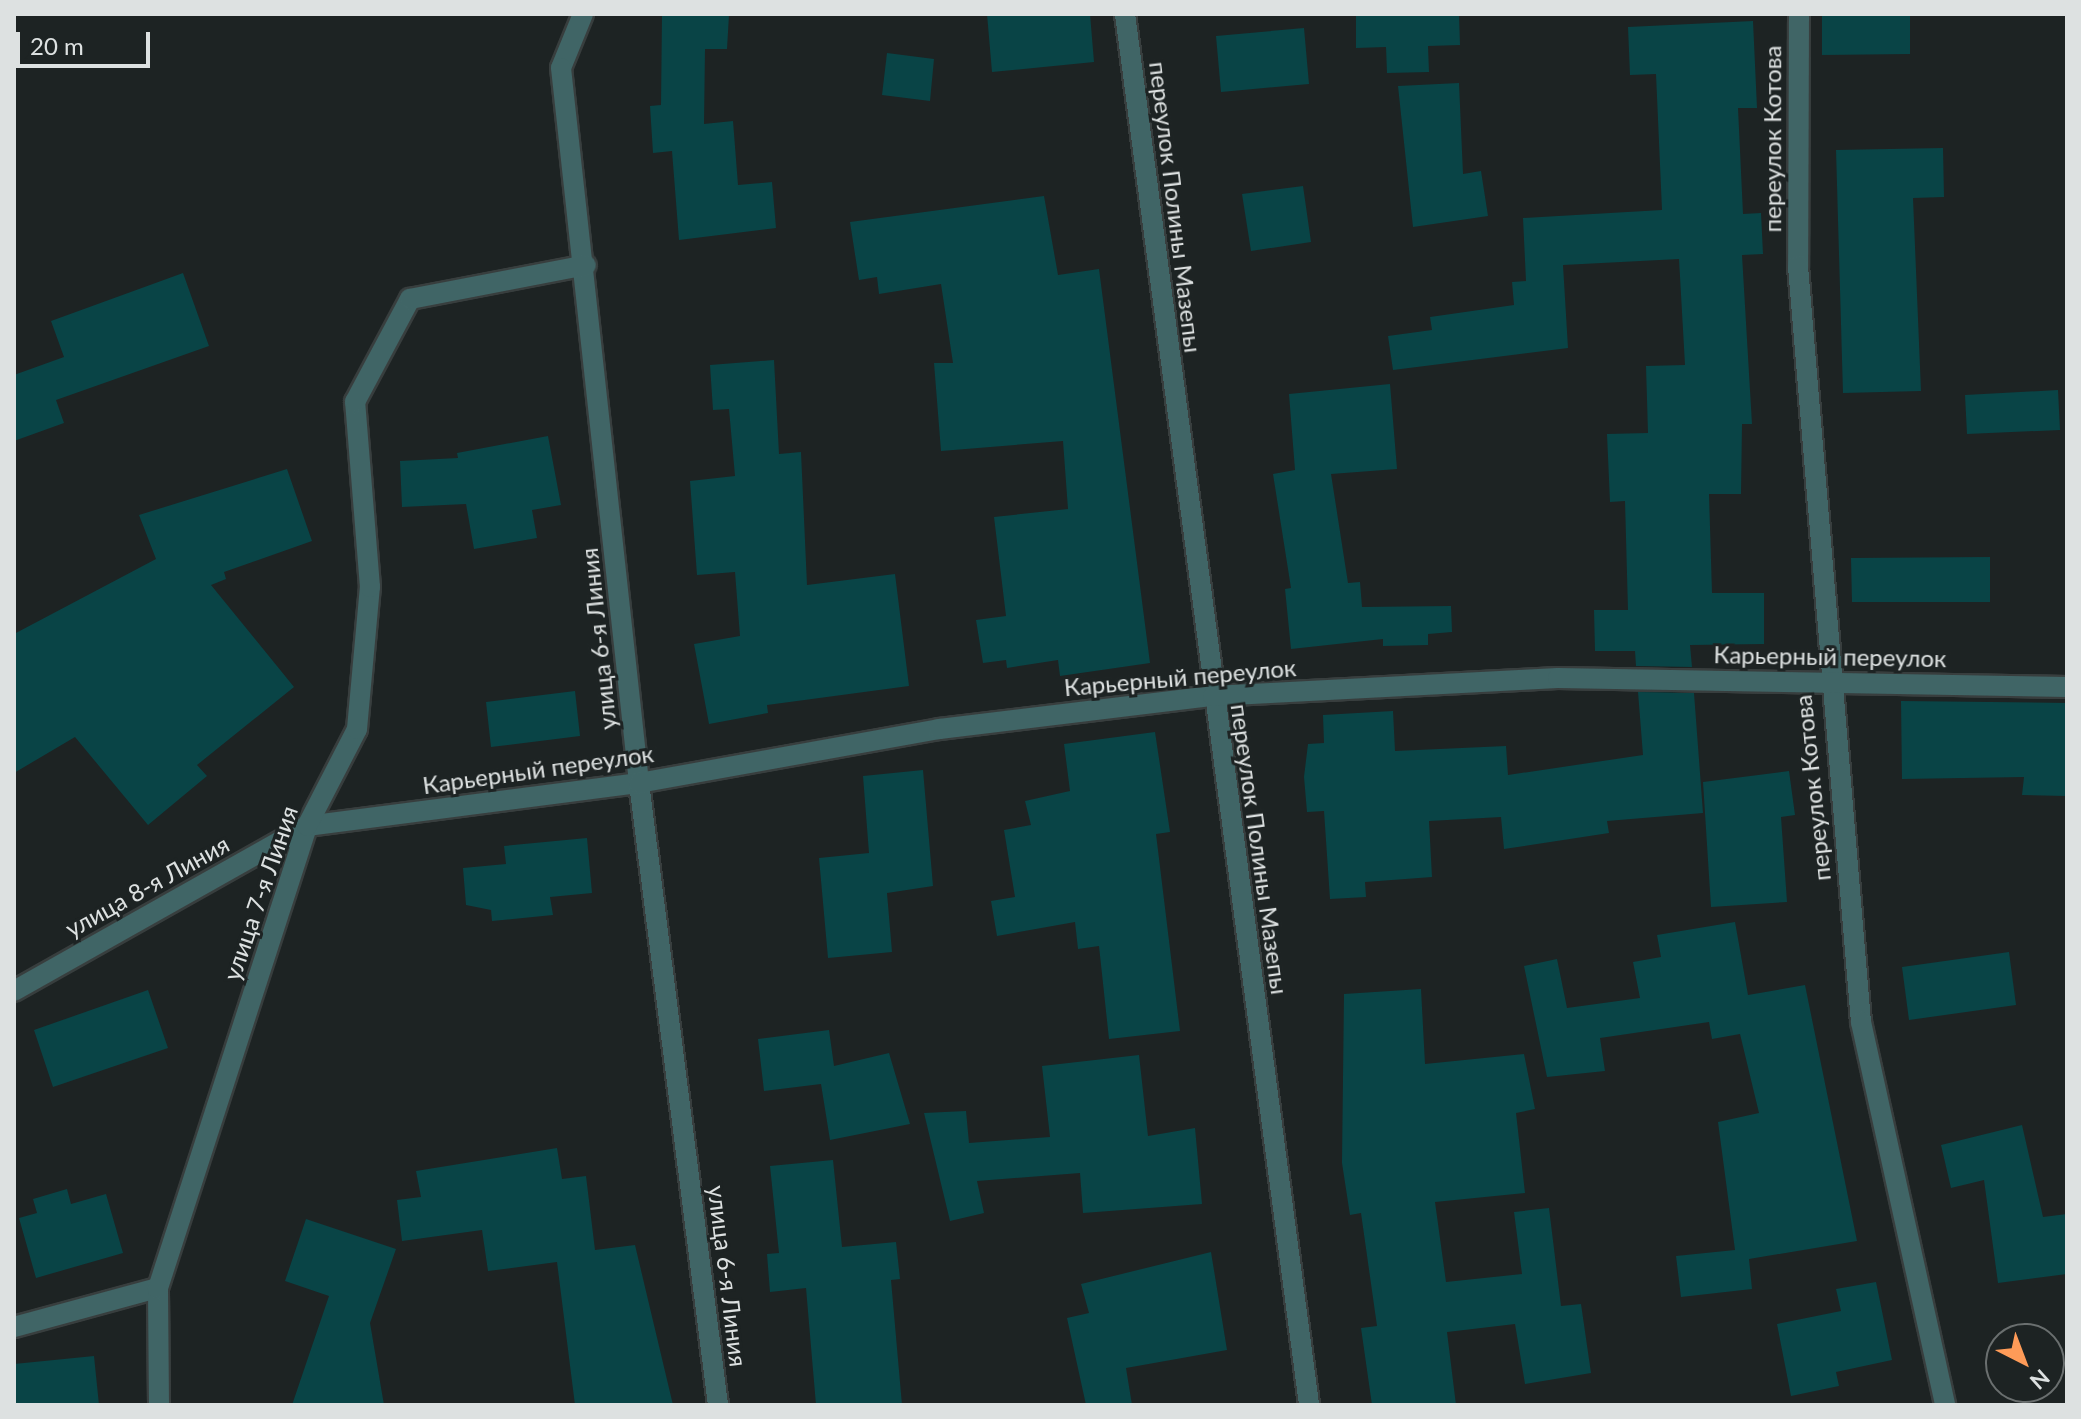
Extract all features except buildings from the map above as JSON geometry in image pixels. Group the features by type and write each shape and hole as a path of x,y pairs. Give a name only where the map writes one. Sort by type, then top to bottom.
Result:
{"street":[{"name":"улица 6-я Линия","path":"583,14 561,68 586,265 639,783 718,1405"},
{"name":"переулок Полины Мазепы","path":"1125,14 1309,1405"},
{"name":"переулок Котова","path":"1799,14 1798,266 1827,681 1861,1022 1945,1405"},
{"name":"улица 7-я Линия","path":"159,1405 158,1288 307,826 357,729 370,587 355,402 410,299 586,265"},
{"name":"Карьерный переулок","path":"307,826 639,783 939,729 1213,696 1558,678 2067,687"},
{"name":"улица 8-я Линия","path":"14,991 307,826"},
{"path":"14,1327 158,1288"}]}
